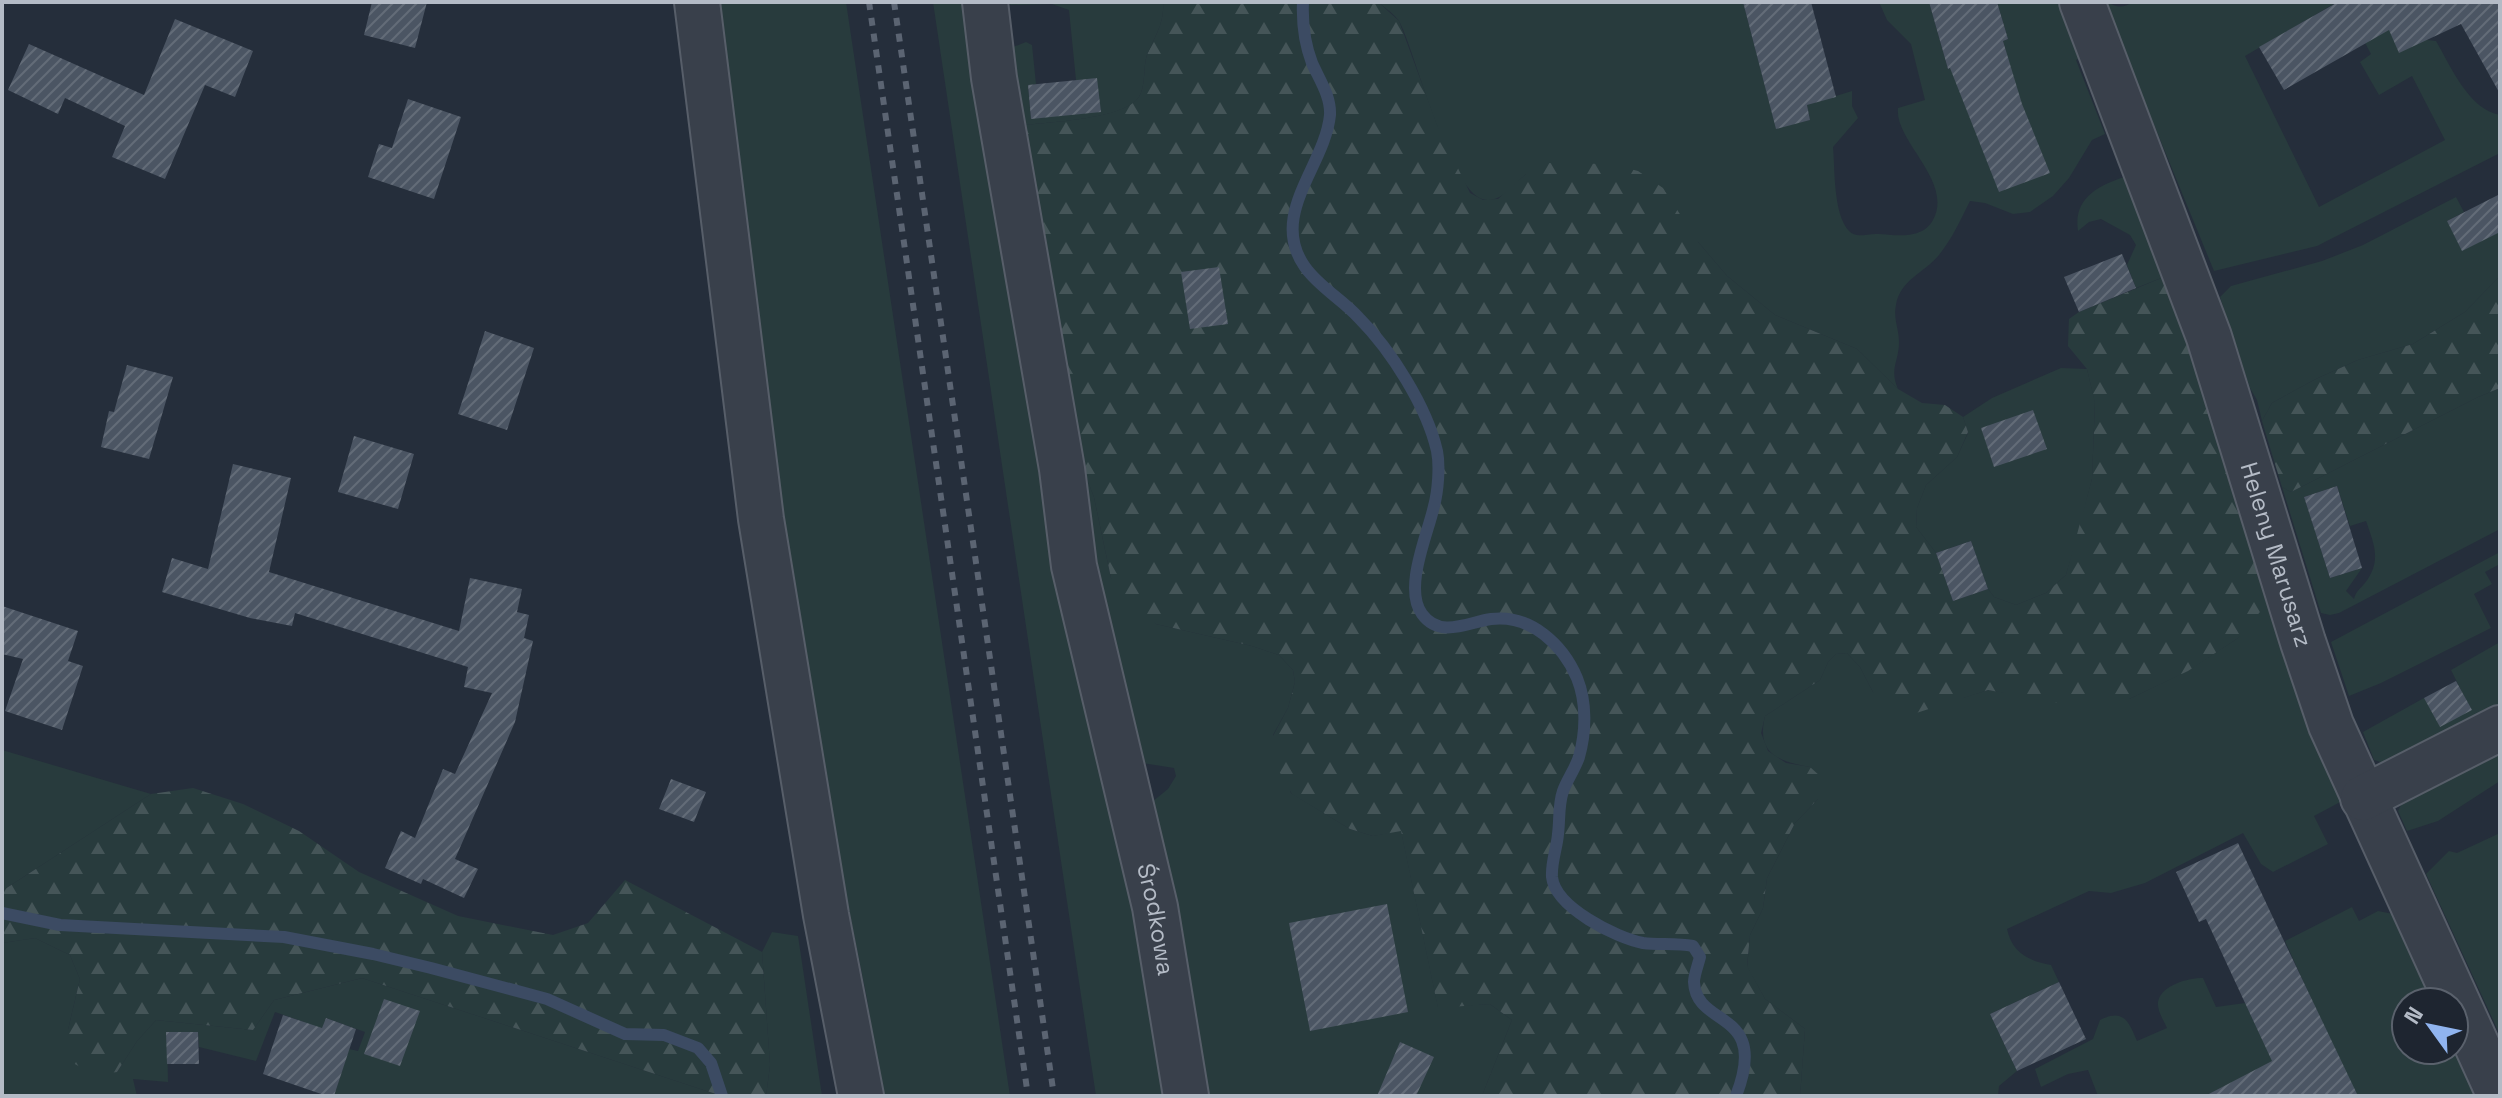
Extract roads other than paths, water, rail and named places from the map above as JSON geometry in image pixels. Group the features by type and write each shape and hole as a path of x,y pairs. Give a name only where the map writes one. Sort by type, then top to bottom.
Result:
{"street":[{"path":"697,2 761,519 826,915 858,1082"},
{"name":"Środkowa","path":"985,2 994,78 1060,455 1074,566 1155,907 1186,1096"},
{"name":"Heleny Marusarz","path":"2082,2 2209,337 2331,725 2500,1096"},
{"path":"2363,798 2500,728"}],"waterway":[{"path":"1303,2 1307,48 1327,94 1330,115 1326,134 1295,210 1295,248 1311,274 1353,311 1383,346 1406,380 1432,434 1438,457 1437,486 1416,576 1417,603 1422,614 1437,626 1455,627 1491,619 1519,621 1544,634 1571,666 1583,697 1584,728 1579,757 1560,802 1552,871 1556,888 1575,910 1618,935 1643,943 1693,946 1700,957 1694,982 1698,997 1738,1034 1744,1048 1744,1068 1736,1096"},
{"path":"2,913 60,925 284,937 431,968 547,999 625,1034 664,1035 698,1048 711,1063 722,1096"}],"railway":[{"path":"869,2 1028,1096"},
{"path":"894,2 1054,1096"}]}
